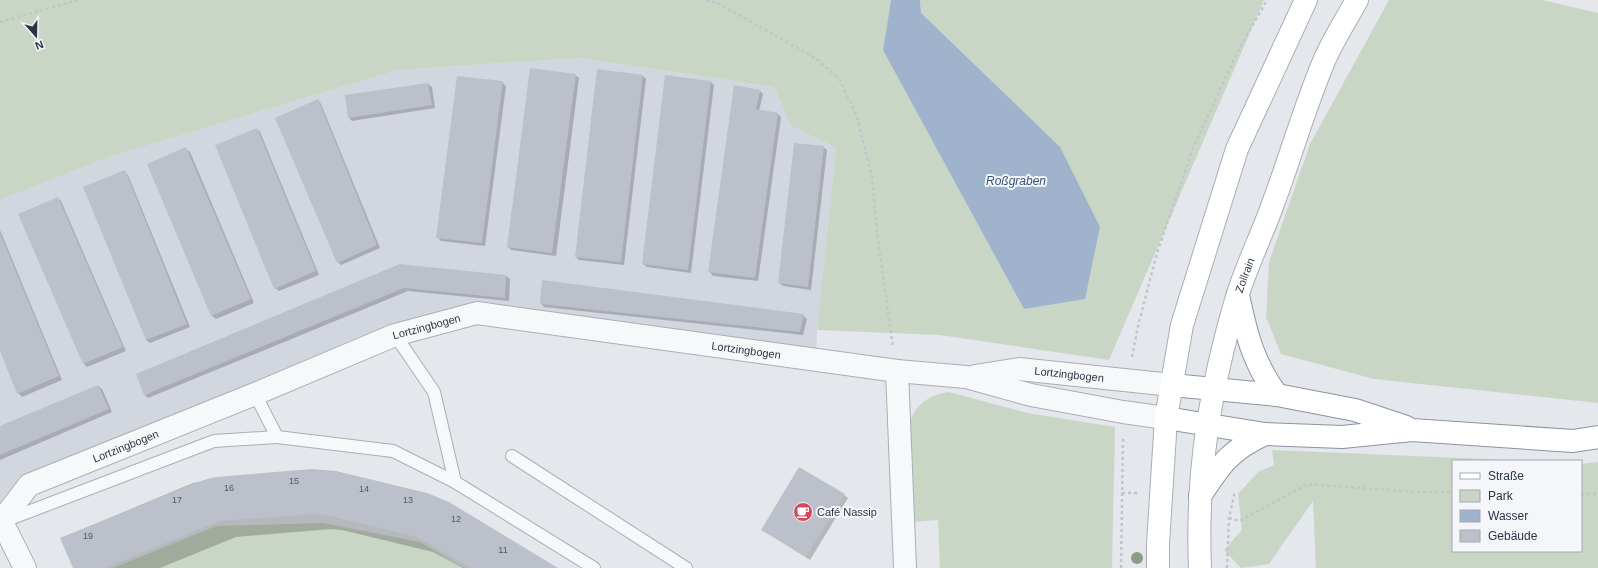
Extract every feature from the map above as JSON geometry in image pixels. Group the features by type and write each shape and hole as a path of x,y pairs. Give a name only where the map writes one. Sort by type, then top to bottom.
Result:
{"main road":[{"path":"1158,568 1159,522 1166,418 1182,325 1237,149 1306,0"},
{"name":"Zollrain","path":"1200,568 1198,534 1206,424 1213,389 1238,295 1264,229 1324,61 1357,0"},
{"path":"1238,295 1247,338 1259,368 1277,395"},
{"path":"1172,385 1277,395 1355,410 1412,430"},
{"path":"1166,418 1265,434 1342,437 1412,430 1573,441 1598,437"},
{"path":"1200,496 1220,466 1244,444 1265,434"}],"street":[{"name":"Lortzingbogen","path":"1,522 29,486 395,335 477,313 897,371 966,377 1031,395 1123,412 1166,418"},
{"name":"Lortzingbogen","path":"966,377 1019,369 1172,385"},
{"path":"897,371 905,568"},
{"path":"1,522 25,568"}],"lane":[{"path":"395,335 434,392 455,482"},
{"path":"255,394 277,437"},
{"path":"1,522 214,442 277,437 393,451 455,482 594,568"},
{"path":"512,456 686,568"}],"path":[{"path":"0,22 78,0"},
{"path":"706,0 719,4 817,59 840,80 856,114 872,177 877,232 897,371"},
{"path":"1127,381 1138,326 1157,253 1193,148 1238,51 1267,0"},
{"path":"1121,568 1123,412"},
{"path":"1229,518 1240,521 1307,484 1417,492 1452,492"},
{"path":"1582,494 1598,494"}],"shaded area":[{"path":"580,58 774,87 791,126 836,148 817,330 816,360 477,313 29,485 0,523 0,200 109,157 398,70"}],"green space":[{"path":"0,0 891,0 883,50 921,13 920,0 1264,0 1109,360 940,335 817,330 836,148 791,126 774,87 580,58 398,70 109,157 0,200"},
{"path":"1389,0 1542,0 1598,13 1598,403 1374,379 1281,354 1266,317 1269,262 1310,144"},
{"path":"949,392 1027,413 1115,427 1112,568 940,568 938,520 912,522 909,423 919,406 929,398"},
{"path":"1272,450 1507,460 1452,460 1452,552 1582,552 1582,464 1598,462 1598,568 1316,568 1313,501 1269,564 1241,568 1224,550 1242,530 1238,494 1258,472 1274,465"},
{"path":"323,523 420,542 464,568 113,568 216,526"}],"water":[{"name":"Roßgraben","path":"891,0 920,0 921,13 1060,147 1100,227 1085,299 1024,309 883,50"}],"building":[{"path":"530,68 576,74 552,253 507,247"},
{"path":"597,69 643,75 621,262 575,257"},
{"path":"665,75 711,81 688,270 642,264"},
{"path":"457,76 503,81 482,243 436,238"},
{"path":"428,83 432,105 348,118 345,95"},
{"path":"734,85 760,90 756,109 778,113 755,278 708,272"},
{"path":"318,99 377,245 337,263 275,118"},
{"path":"257,128 316,271 274,289 215,145"},
{"path":"794,143 824,146 808,287 778,283"},
{"path":"186,147 251,299 211,316 147,164"},
{"path":"125,170 187,324 146,340 83,187"},
{"path":"58,197 123,347 83,364 18,214"},
{"path":"0,233 59,376 17,394 0,351"},
{"path":"400,264 506,275 505,298 404,288 144,395 136,374"},
{"path":"542,280 804,314 800,332 540,304"},
{"path":"98,385 109,409 0,455 0,426"},
{"name":"Café Nassip","path":"799,467 845,494 806,557 761,530"},
{"path":"312,469 336,471 427,493 449,502 558,568 471,568 417,537 326,515 315,514 220,521 105,568 73,568 60,538 204,480 216,477"}],"place":[{"name":"Café Nassip","path":"803,512"}]}
